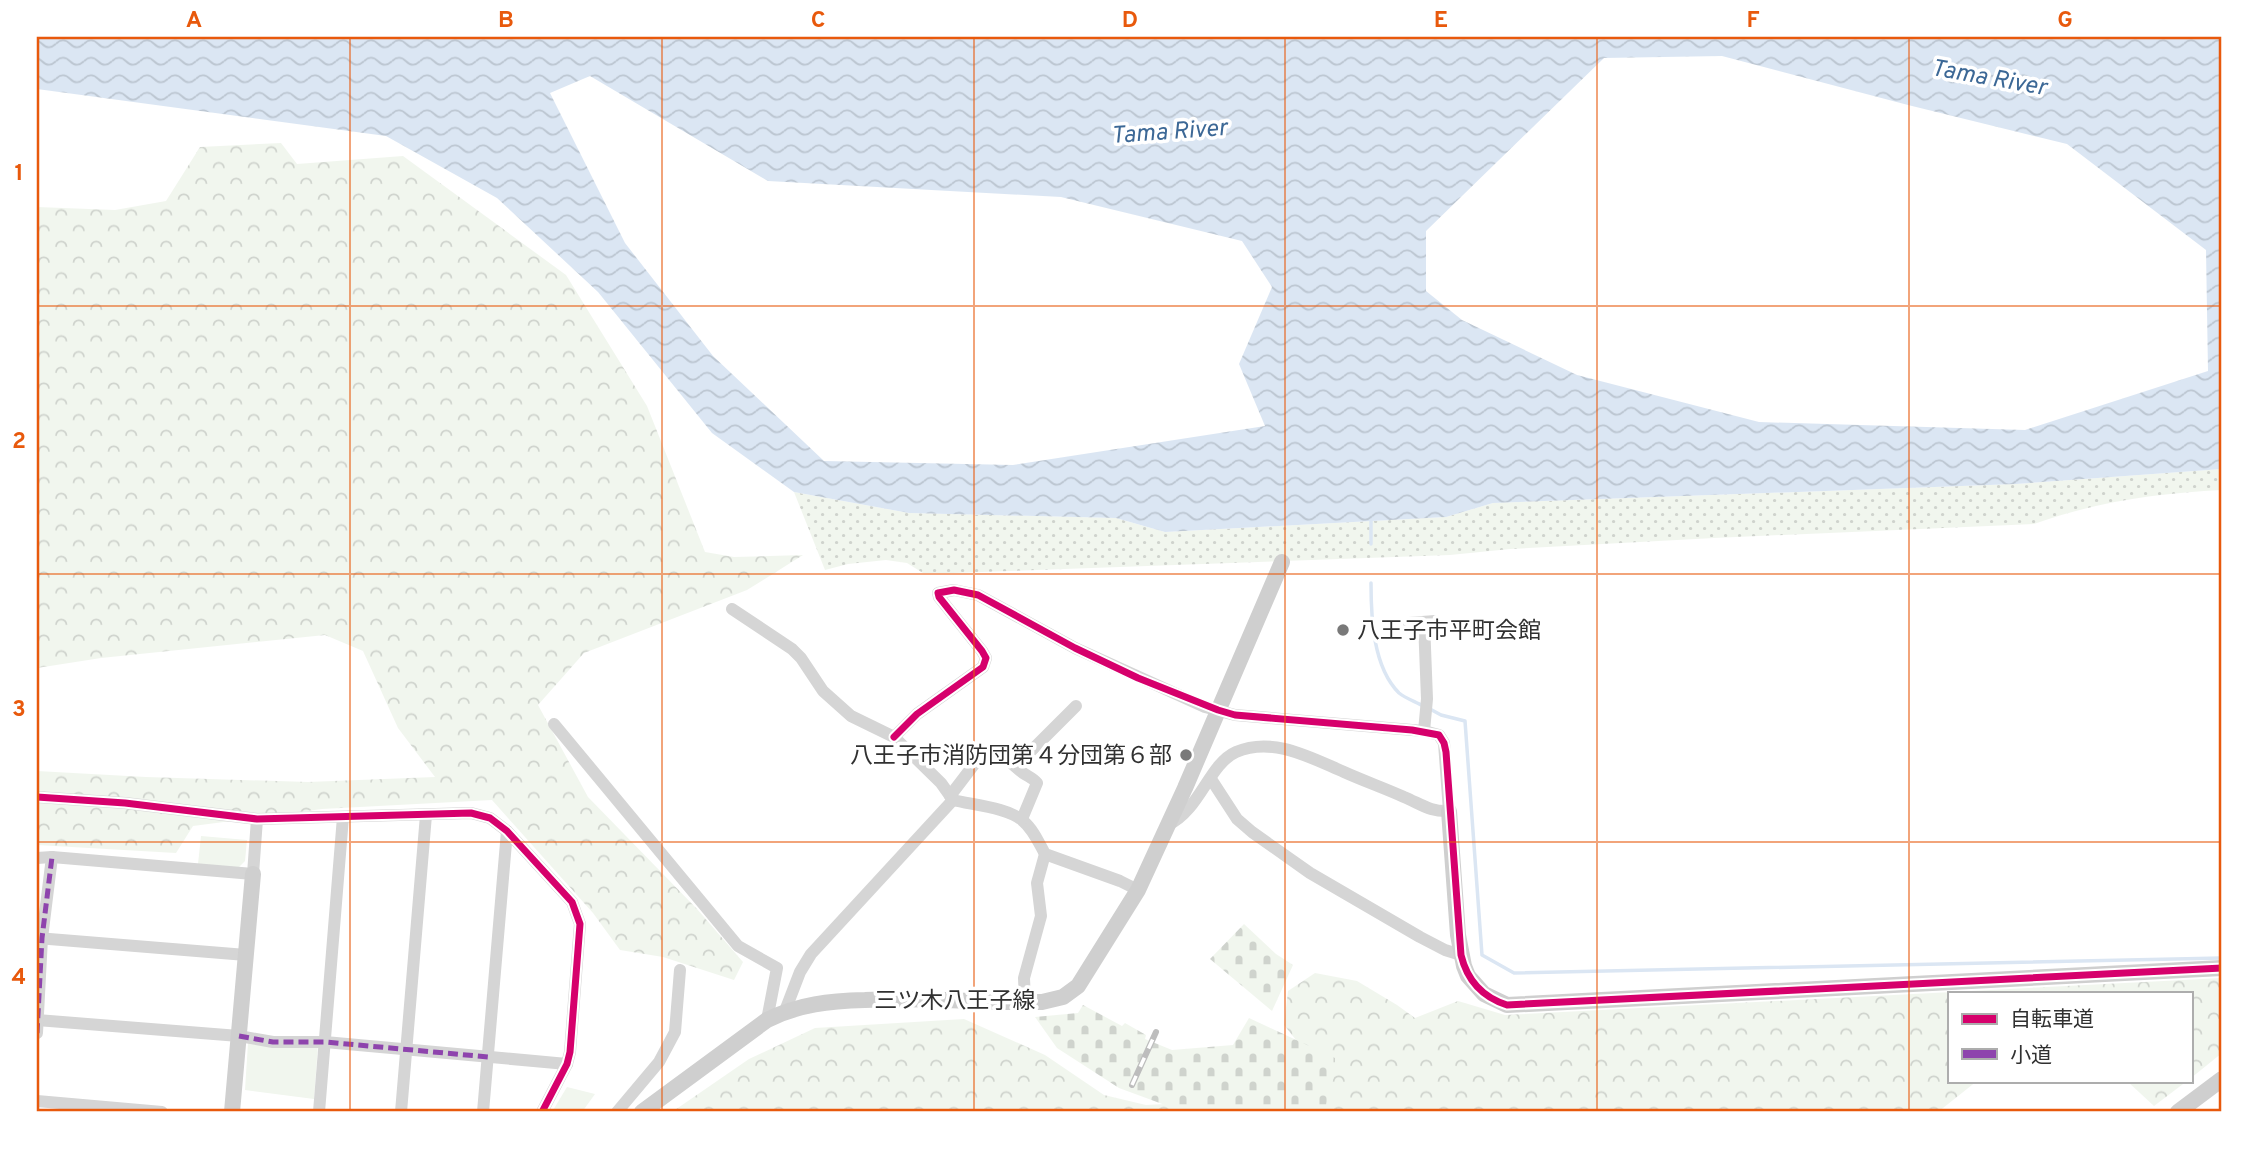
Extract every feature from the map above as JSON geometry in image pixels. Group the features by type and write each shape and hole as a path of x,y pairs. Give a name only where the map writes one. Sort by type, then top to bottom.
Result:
{"street":[{"name":"三ツ木八王子線","path":"642,1112 767,1020 785,1011 825,1002 897,998 1042,1002 1063,997 1078,986 1138,890 1282,562"},
{"path":"894,737 917,714 983,667 986,658 982,651 939,597 938,593 947,591 978,595 1075,648 1138,678 1236,715 1425,726 1444,743 1461,955 1468,976 1484,994 1496,1002 1518,1006 2222,968"},
{"path":"732,609 792,649 823,691 851,716 894,737 928,769 952,798 1009,813 1030,828 1045,854 1138,890"},
{"path":"1409,623 1429,621 1425,726"},
{"path":"1016,766 1076,706"},
{"path":"555,724 738,946 777,968 767,1020"},
{"path":"1168,825 1181,820 1228,757 1253,747 1268,746 1309,757 1435,812 1449,811"},
{"path":"785,1011 800,972 811,954 952,798 982,754 989,750 1000,753 1038,783 1021,819"},
{"path":"1211,779 1237,819 1310,873 1429,942 1461,955"},
{"path":"37,797 257,819 471,813 490,818 507,831 566,895 578,916 580,942 570,1052 567,1064 542,1112"},
{"path":"401,1112 426,815"},
{"path":"319,1112 343,817"},
{"path":"232,1112 257,819"},
{"path":"483,1112 507,831"},
{"path":"1025,1002 1024,978 1041,916 1037,883 1045,854"},
{"path":"37,858 52,857 253,874"},
{"path":"52,857 39,938 37,1025 239,1036 273,1042 325,1042 567,1064"},
{"path":"39,938 246,955"},
{"path":"617,1112 659,1062 675,1032 680,970"},
{"path":"2178,1112 2222,1079"},
{"path":"37,1101 162,1112"}],"green space":[{"path":"281,143 297,164 403,156 566,275 647,406 705,552 734,557 803,555 747,590 584,653 538,705 588,797 697,909 743,962 734,980 663,957 620,950 593,913 492,800 322,809 193,826 176,853 37,845 37,771 308,782 435,777 398,728 363,651 325,635 101,658 37,668 37,207 115,210 166,201 200,147"},
{"path":"2222,469 2222,490 2127,500 2034,524 1714,538 1510,549 1450,555 953,573 923,573 907,563 886,560 848,564 825,570 794,492 909,513 1116,518 1165,532 1446,517 1493,503 2016,484"},
{"path":"201,836 247,840 245,861 238,868 198,864"},
{"path":"1244,924 1276,954 1293,965 1272,1011 1210,959"},
{"path":"1315,973 1357,981 1415,1018 1458,1001 1505,1015 1948,992 1948,1082 1976,1082 1938,1112 1314,1112 1316,1065 1284,1025 1288,991"},
{"path":"2222,978 2222,1053 2192,1077 2192,992 1951,992"},
{"path":"1083,1005 1122,1026 1125,1023 1146,1035 1145,1039 1172,1050 1233,1045 1249,1018 1335,1058 1335,1073 1324,1112 1184,1112 1119,1088 1057,1048 1035,1017 1078,1013"},
{"path":"964,1019 1045,1055 1104,1095 1146,1105 1203,1102 1207,1112 672,1112 749,1059 815,1028"},
{"path":"248,1043 318,1045 314,1099 245,1090"},
{"path":"2128,1082 2186,1082 2154,1106"},
{"path":"567,1087 595,1094 582,1112 552,1112"}],"water":[{"name":"Tama River","path":"37,37 2211,37 2222,39 2222,469 2016,484 1493,503 1446,517 1165,532 1116,518 909,513 794,492 712,433 598,292 497,198 386,136 37,89","holes":["1722,56 2067,144 2206,250 2208,371 2025,430 1759,422 1577,375 1462,320 1426,291 1426,231 1604,58","590,76 768,181 1061,197 1242,241 1272,287 1239,364 1265,426 1013,465 824,461 713,356 625,243 550,93"]}],"waterway":[{"path":"1371,521 1371,544"},
{"path":"1371,583 1375,641 1384,670 1399,693 1423,706"},
{"path":"1430,709 1441,715 1465,721 1482,955 1514,973 2222,958"}],"railway":[{"path":"1132,1085 1156,1032"}],"marked path":[{"path":"37,1033 42,938 52,857"},
{"path":"239,1036 273,1042 325,1042 488,1057"}],"cycle path":[{"path":"894,737 917,714 983,667 986,658 982,651 939,597 938,593 954,590 978,595 1075,648 1138,678 1218,710 1235,715 1412,730 1439,735 1446,752 1461,955 1467,972 1477,986 1490,997 1507,1005 2222,968"},
{"path":"37,797 125,803 257,819 471,813 490,818 507,831 572,902 580,924 570,1052 567,1064 542,1112"}],"place":[{"name":"八王子市平町会館","path":"1343,630"},
{"name":"八王子市消防団第４分団第６部","path":"1186,755"}]}
